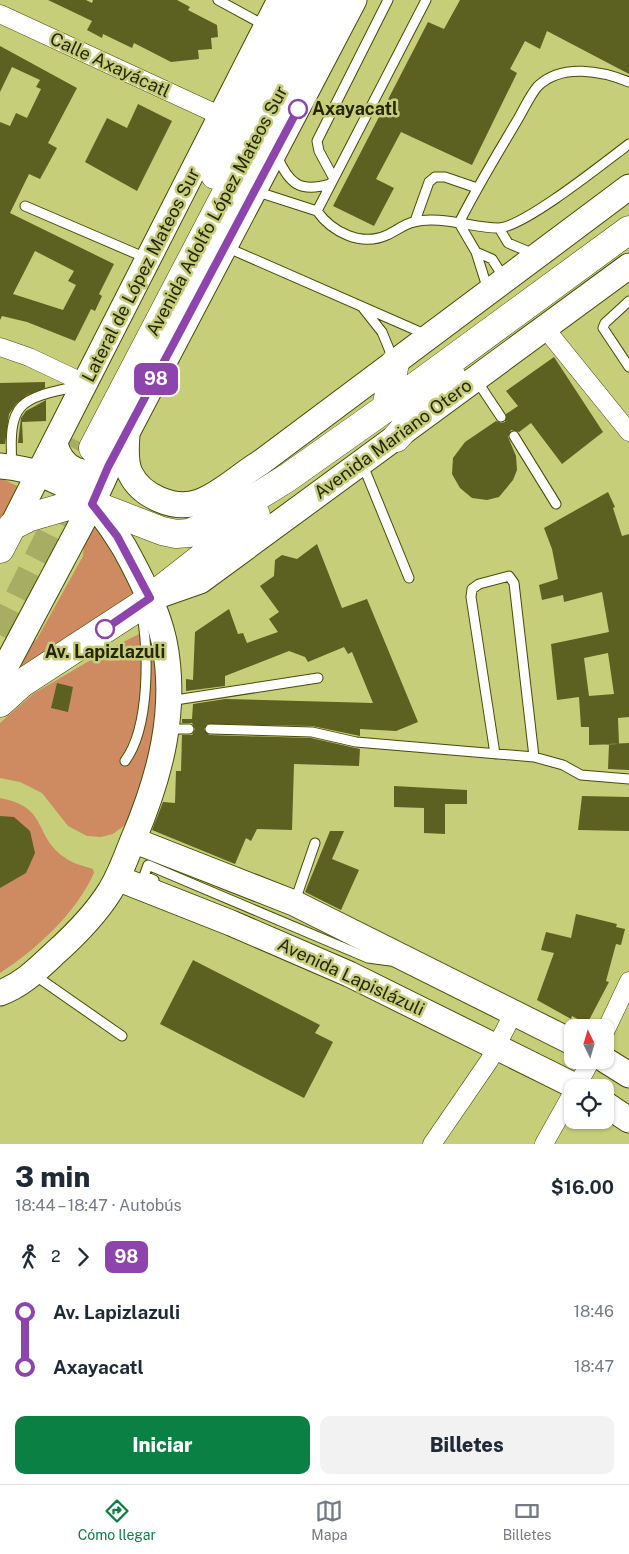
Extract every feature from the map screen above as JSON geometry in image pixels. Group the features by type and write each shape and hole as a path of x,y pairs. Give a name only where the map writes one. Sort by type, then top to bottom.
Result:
{"main road":[{"name":"Lateral de López Mateos Sur","path":"0,677 92,504 84,450 86,384 280,0"},
{"name":"Avenida Adolfo López Mateos Sur","path":"84,450 303,0"},
{"name":"Avenida Adolfo López Mateos Sur","path":"84,450 327,0"},
{"name":"Lateral de López Mateos Sur","path":"6,538 40,474 84,450 127,433 354,0"},
{"path":"127,433 126,457 131,475 151,495 169,503 190,504 202,501 260,463 629,187"},
{"name":"Avenida Mariano Otero","path":"6,538 30,517 75,504 92,504 162,531 176,534 189,534 218,521 287,478 480,342 629,230"},
{"name":"Avenida Mariano Otero","path":"145,602 200,581 544,327 626,273"},
{"path":"396,438 480,342"},
{"path":"386,408 395,363"},
{"path":"218,521 251,479 260,463"},
{"path":"6,466 40,474 66,486 92,504 117,536 145,602 164,640 169,702 178,729 158,772 145,813 133,840 140,883"},
{"name":"Avenida Mariano Otero","path":"0,703 22,684 145,602 261,511 287,478"},
{"path":"133,840 294,903 564,1038"},
{"path":"140,883 137,871 140,861 146,854 157,849"},
{"path":"0,993 32,974 79,930 109,892 140,883"},
{"name":"Avenida Lapislázuli","path":"140,883 349,974 497,1047 564,1083"},
{"path":"614,1066 629,1075"},
{"path":"614,1110 629,1120"}],"street":[{"name":"Calle Axayácatl","path":"0,14 221,116"},
{"path":"544,327 627,426"},
{"path":"0,347 37,360 86,384"},
{"path":"611,1019 629,981"},
{"path":"432,1144 497,1047 514,1012"},
{"path":"544,1144 564,1110"}],"lane":[{"path":"218,0 267,27"},
{"path":"332,181 319,151 317,140 388,0"},
{"path":"317,211 426,0"},
{"path":"459,223 477,188 538,87 546,81 568,72 582,71 605,73 629,82"},
{"path":"255,191 317,211 325,223 345,235 358,238 372,239 386,236 415,221 459,223 499,228 529,216 629,144"},
{"path":"276,151 285,174 298,184 312,190 332,181"},
{"path":"415,221 429,182 435,176 445,177 477,188"},
{"path":"25,206 148,259"},
{"path":"459,223 497,285"},
{"path":"499,228 508,243 537,256"},
{"path":"226,246 430,336"},
{"path":"476,252 492,259 497,285"},
{"path":"629,301 605,323 603,328 629,367"},
{"path":"361,306 382,332 395,363"},
{"path":"476,378 501,417"},
{"path":"6,466 12,419 21,405 45,393 86,384"},
{"path":"514,436 556,504"},
{"path":"362,463 409,578"},
{"path":"495,754 471,597 472,589 479,584 509,576 514,583 534,758"},
{"path":"125,761 139,727 146,666 145,602"},
{"path":"169,702 318,678"},
{"path":"210,729 312,732 356,742 534,758 563,765 581,775 629,778"},
{"path":"294,903 316,843"},
{"path":"140,883 148,865 368,958 424,967"},
{"path":"227,911 254,922"},
{"path":"32,974 122,1036"},
{"path":"372,974 407,1002"}],"shaded area":[{"path":"0,478 24,489 0,518"},
{"path":"91,522 105,534 112,544 135,597 24,673 13,664 19,654 37,639 83,556 85,528"},
{"path":"150,631 159,700 158,720 139,802 125,825 113,834 101,837 87,836 68,826 42,793 20,782 0,778 0,723 33,694 111,648 141,633 142,665 138,713 129,743 122,757 126,762 131,761 142,727 148,632"},
{"path":"0,798 16,802 26,808 34,815 54,849 70,861 93,869 94,873 77,902 54,929 28,953 0,973"}],"building":[{"path":"48,0 86,0 92,3 93,0 177,0 190,7 188,10 217,25 218,37 211,38 212,49 198,50 199,59 171,62 134,43 132,48 103,34 102,38 87,30 92,21"},
{"path":"460,0 629,0 629,74 547,31 540,49 525,41 510,69 517,73 472,165 401,132 376,179 394,188 374,226 333,206 428,22 444,29"},
{"path":"0,46 77,88 48,143 57,148 40,179 29,174 10,213 114,264 99,294 102,296 95,311 91,309 75,341 27,322 2,316 0,320 0,122 10,126 16,113 27,118 41,89 36,87 40,80 12,67 0,92","holes":["35,251 74,271 68,281 76,285 63,310 13,294"]},
{"path":"138,104 172,121 137,191 85,162 107,118 127,128"},
{"path":"554,357 603,432 562,464 531,423 519,432 511,430 508,437 516,456 517,470 513,480 499,497 487,500 472,498 460,488 452,474 453,458 465,442 496,421 505,422 506,414 518,406 506,391"},
{"path":"45,382 45,388 27,395 16,404 9,414 5,444 0,444 0,383"},
{"path":"46,400 46,421 22,422 23,443 18,443 21,418 26,411"},
{"path":"608,492 615,507 613,508 622,536 629,534 629,717 618,718 619,744 589,745 589,727 581,727 579,697 557,700 551,644 609,632 602,592 564,602 563,595 542,600 539,585 558,579 552,549 544,528","holes":["608,653 614,694 589,696 584,658"]},
{"path":"317,544 342,608 367,599 418,722 396,731 360,729 360,736 312,726 207,724 204,729 209,735 311,738 360,749 359,766 294,764 292,830 257,829 251,841 246,838 235,864 152,830 163,802 175,803 176,771 181,771 182,735 192,735 195,729 192,723 182,723 182,719 192,719 193,704 225,699 373,703 352,652 348,654 344,647 308,662 305,657 289,651 225,676 225,686 186,691 186,679 193,680 195,632 229,609 238,634 243,633 247,643 278,632 269,619 279,612 260,586 274,576 275,560 282,555 297,559"},
{"path":"57,683 73,687 68,712 51,708"},
{"path":"629,743 629,770 608,769 609,744"},
{"path":"394,786 467,790 467,804 445,804 445,834 424,833 424,808 394,807"},
{"path":"582,796 629,797 629,831 578,830"},
{"path":"0,816 14,817 30,831 35,853 26,873 0,888"},
{"path":"330,831 344,831 332,859 359,870 341,910 305,892"},
{"path":"576,914 617,924 616,927 625,929 621,945 616,944 606,981 609,982 590,1019 578,1019 572,1016 571,1019 537,1000 554,953 541,950 546,932 571,938"},
{"path":"193,960 320,1025 315,1033 333,1042 304,1098 160,1024"}],"tunnel":[{"path":"57,487 80,442"},
{"path":"0,635 72,491"}],"bus line":[{"name":"98","path":"105,629 150,598 117,536 92,504 108,467 298,109"}],"place":[{"name":"Axayacatl","path":"298,109"},
{"name":"Av. Lapizlazuli","path":"105,629"}]}
